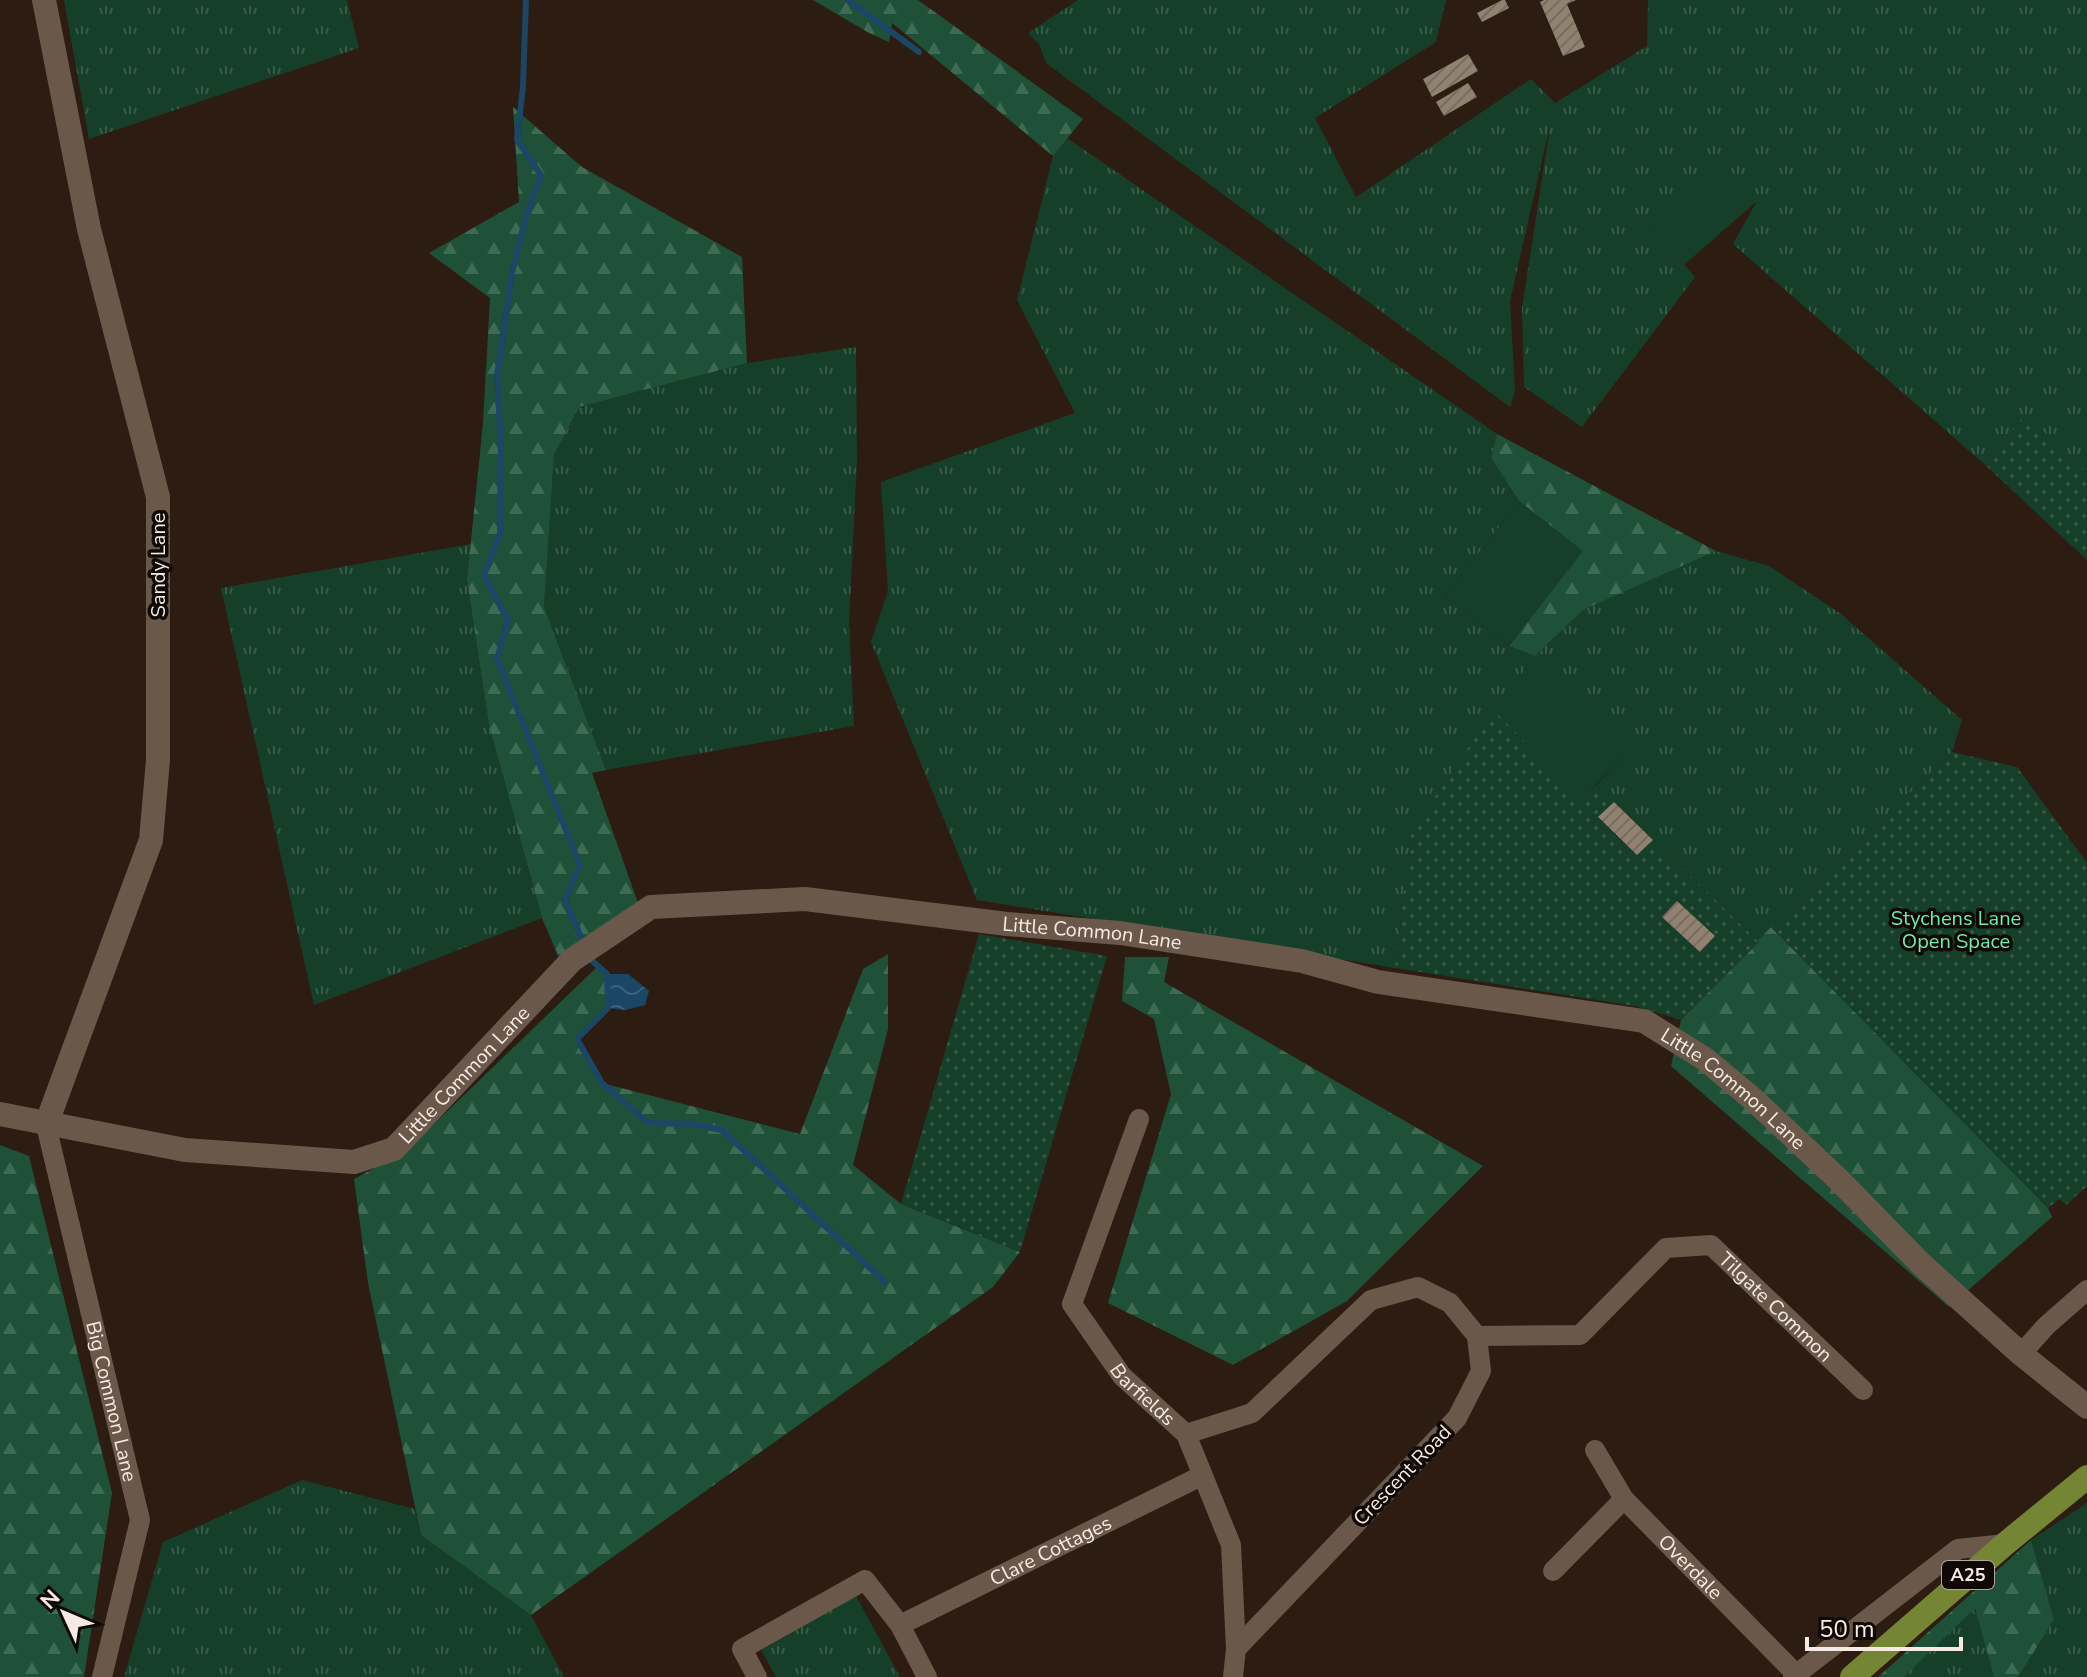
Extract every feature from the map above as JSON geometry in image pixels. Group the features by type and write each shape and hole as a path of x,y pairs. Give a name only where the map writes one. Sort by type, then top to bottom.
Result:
{"main road":[{"name":"A25","path":"1852,1677 2087,1477"}],"street":[{"name":"Sandy Lane","path":"44,0 89,229 158,497 158,760 151,840 46,1125"},
{"name":"Little Common Lane","path":"0,1114 185,1150 354,1162 394,1149 572,960 651,907 805,899 1007,924 1120,933 1302,961 1378,982 1644,1021 1705,1059 1754,1100 1839,1180 1920,1263 2021,1354 2087,1407"},
{"name":"Barfields","path":"1139,1119 1072,1304 1122,1376 1186,1434 1231,1545 1236,1649 1233,1677"},
{"name":"Big Common Lane","path":"46,1125 140,1520 102,1677"},
{"name":"Tilgate Common","path":"1477,1336 1580,1335 1666,1248 1711,1245 1863,1390"},
{"path":"1186,1434 1252,1413 1371,1300 1418,1287 1450,1303 1477,1336"},
{"path":"2021,1354 2046,1326 2087,1290"},
{"name":"Crescent Road","path":"1236,1649 1457,1418 1481,1371 1477,1336"},
{"name":"Overdale","path":"1595,1450 1624,1499 1795,1675"},
{"name":"Clare Cottages","path":"900,1625 1201,1476"},
{"path":"1553,1571 1624,1499"},
{"name":"A25","path":"1795,1675 1958,1549 2005,1544"},
{"path":"757,1677 742,1649 865,1580 900,1625 927,1677"}],"green space":[{"path":"64,0 347,0 359,48 89,139"},
{"path":"813,0 918,0 1083,119 1053,156 892,23 889,42"},
{"path":"1078,0 1446,0 1436,42 1315,118 1356,197 1531,79 1555,103 1647,46 1648,0 2087,0 2087,472 2026,416 1982,462 1733,244 1757,201 1650,226 1695,277 1582,427 1524,387 1522,308 1551,121 1510,301 1515,391 1510,407 1046,63 1039,44 1028,33"},
{"path":"513,107 582,167 742,257 747,363 579,407 554,455 544,607 606,770 592,773 638,903 559,958 542,918 489,725 467,580 483,423 490,298 429,253 519,202"},
{"path":"1067,138 1497,434 1491,458 1519,501 1445,596 1509,646 1535,656 1583,610 1716,551 1769,566 1841,614 1962,720 1952,752 1759,942 1596,785 1628,752 1411,832 1395,968 977,900 871,642 888,591 881,482 1075,413 1017,300 1053,156"},
{"path":"1723,162 1757,201 1684,265 1650,226"},
{"path":"856,347 857,460 849,623 854,726 606,770 544,607 554,455 579,407 747,363"},
{"path":"2026,415 2087,472 2087,560 1982,462"},
{"path":"1497,434 1716,551 1583,610 1535,656 1509,646 1582,551 1519,501 1491,458"},
{"path":"1519,501 1583,551 1509,646 1445,596"},
{"path":"471,544 467,580 489,725 542,918 314,1005 221,588"},
{"path":"1535,656 1628,752 1580,800 1494,710"},
{"path":"1494,710 1580,799 1596,785 1614,802 1598,818 1637,855 1653,840 1759,942 1681,1020 1635,1006 1395,968 1411,832"},
{"name":"Stychens Lane Open Space","path":"1952,752 2017,767 2087,863 2087,1186 2066,1205 2059,1199 2048,1208 1771,927"},
{"path":"1771,927 2048,1208 2052,1217 1949,1307 1671,1066 1681,1020"},
{"path":"979,934 1107,956 1020,1252 901,1204"},
{"path":"888,954 888,1029 853,1165 901,1204 1020,1252 993,1287 531,1615 421,1535 368,1283 354,1179 405,1152 598,966 607,974 608,1008 577,1039 602,1083 800,1134 863,969"},
{"path":"1125,957 1169,957 1164,982 1483,1166 1347,1301 1233,1365 1108,1303 1171,1094 1154,1019 1122,1001"},
{"path":"0,1145 29,1156 112,1493 84,1677 0,1677"},
{"path":"302,1480 415,1509 421,1535 531,1615 564,1677 124,1677 163,1542"},
{"path":"2087,1503 2087,1677 2018,1677 2054,1620 2031,1540"},
{"path":"2031,1540 2054,1620 2018,1677 1994,1677 1975,1608 1904,1677 1878,1677"},
{"path":"856,1596 900,1677 776,1677 761,1650"},
{"path":"1975,1607 1994,1677 1904,1677"}],"water":[{"path":"607,974 628,974 649,991 645,1005 625,1010 608,1008"}],"building":[{"path":"1502,0 1509,8 1482,22 1477,13"},
{"path":"1576,0 1567,4 1585,47 1563,56 1540,2"},
{"path":"1468,54 1478,71 1432,97 1423,79"},
{"path":"1468,83 1477,97 1444,116 1436,102"},
{"path":"1614,802 1653,840 1637,855 1598,817"},
{"path":"1677,901 1715,936 1700,952 1662,917"}],"waterway":[{"path":"526,0 523,86 517,140 541,175 526,216 512,273 497,376 501,444 500,534 484,575 508,620 497,659 580,865 565,899 584,945"},
{"path":"848,0 919,52"},
{"path":"589,958 607,974 608,1008 577,1039 602,1083 648,1123 693,1124 722,1130 885,1282"}]}
